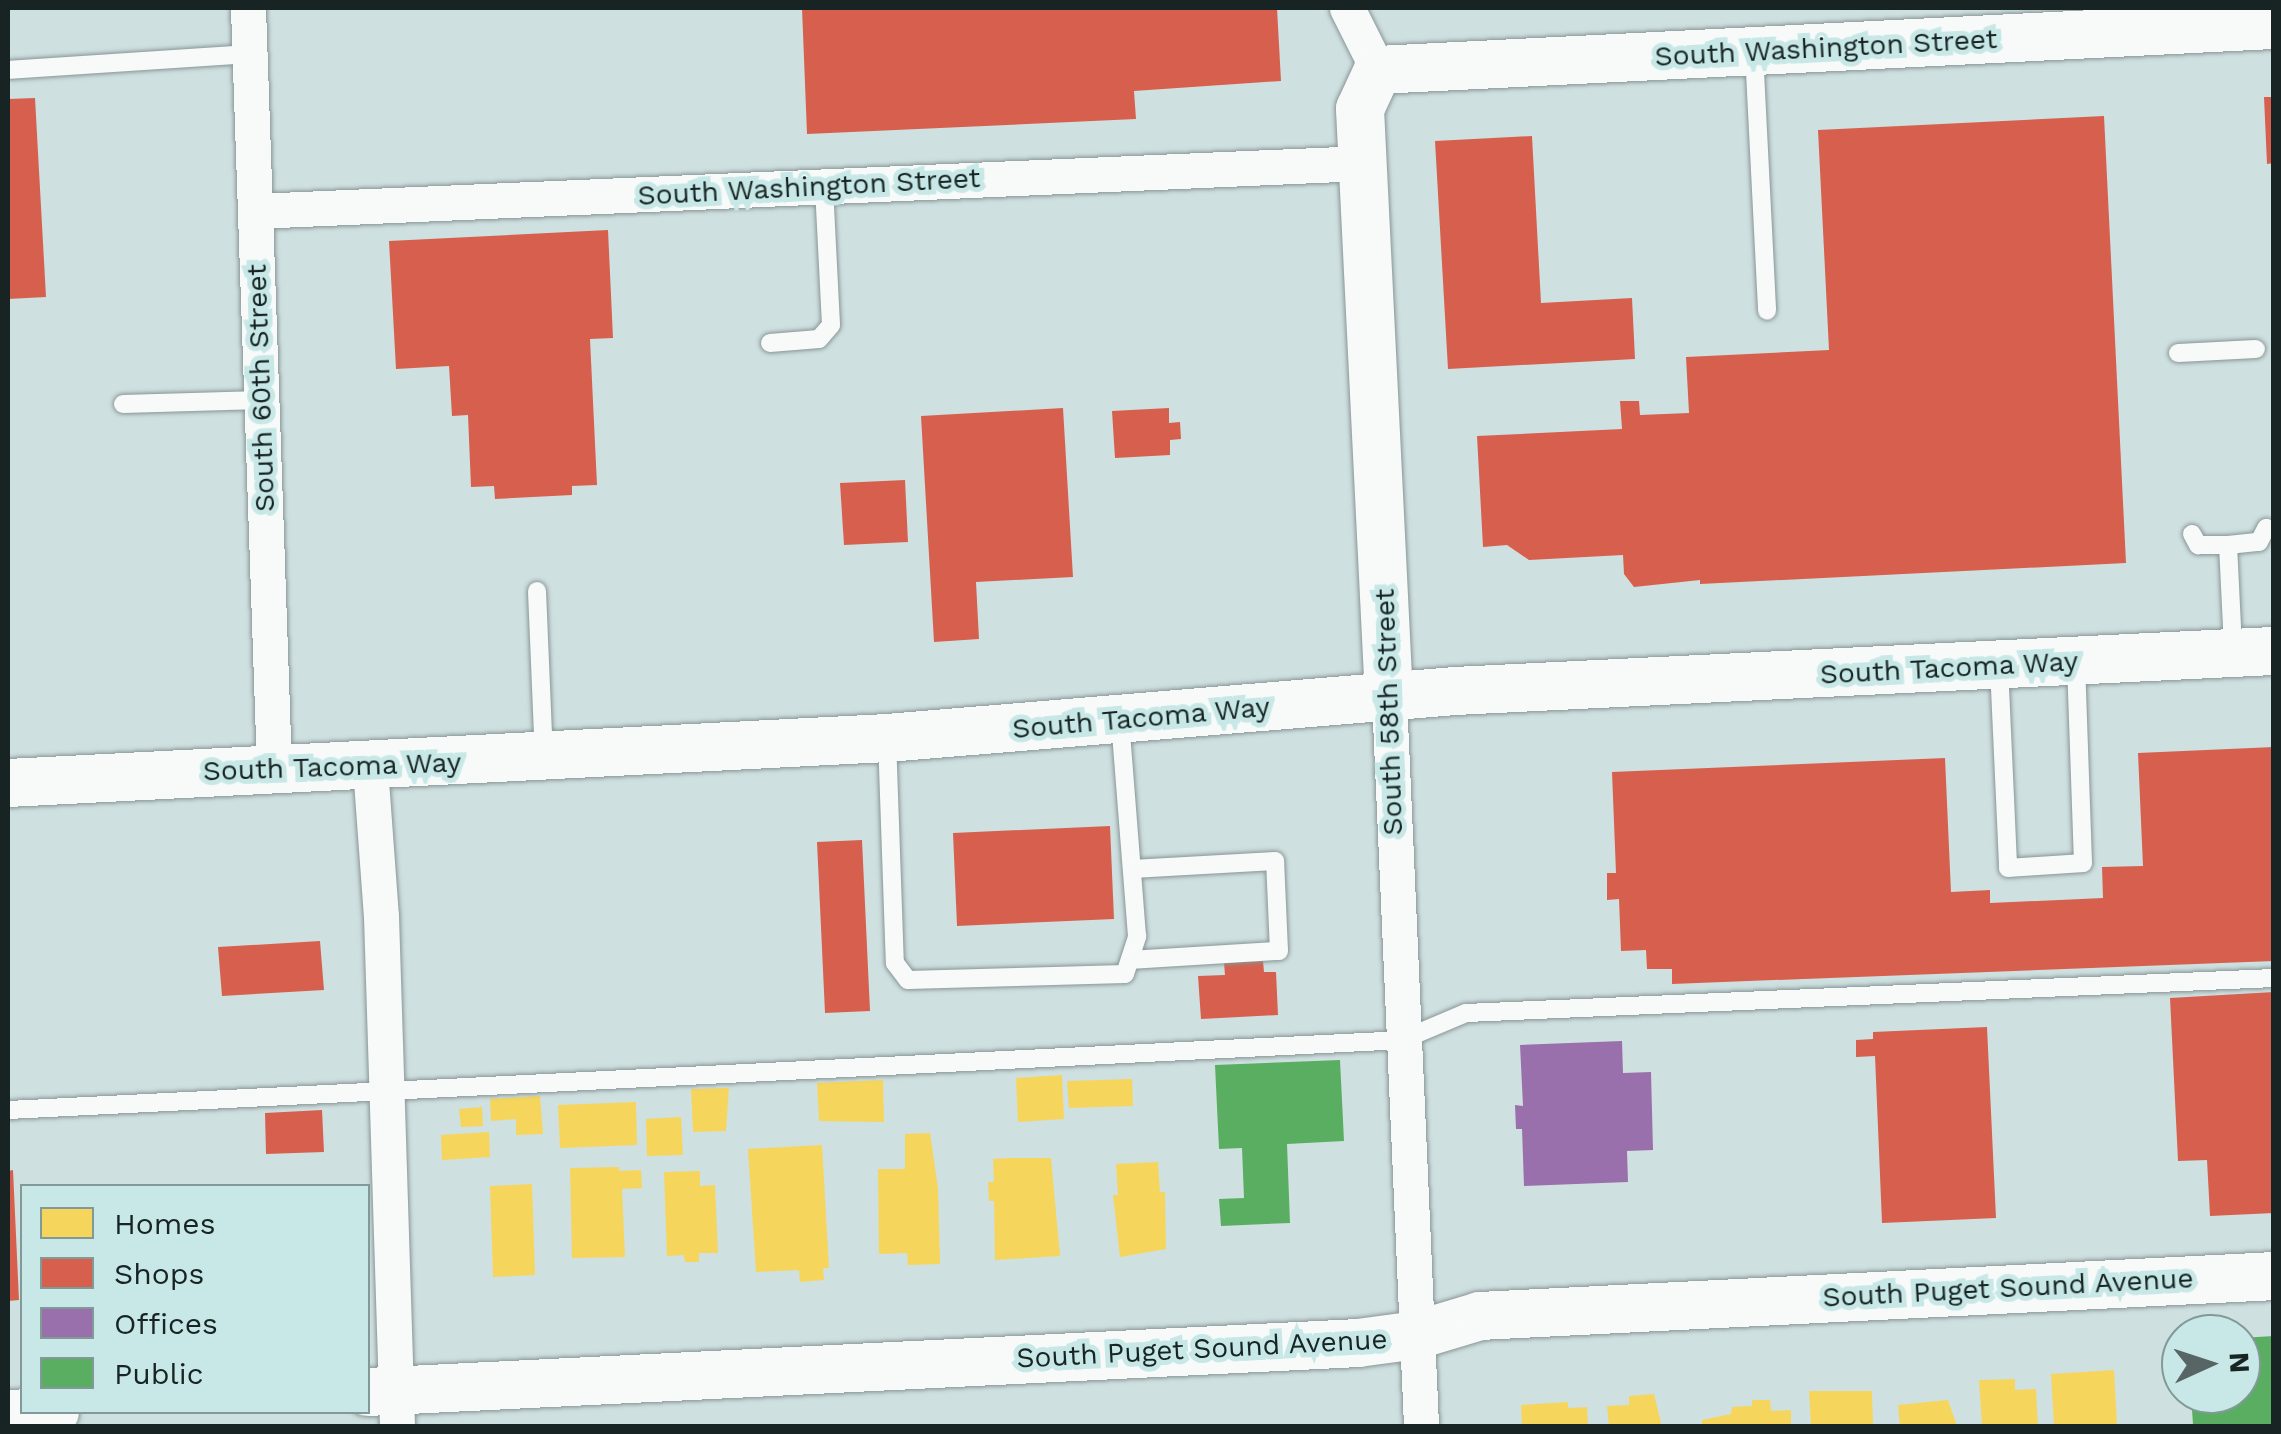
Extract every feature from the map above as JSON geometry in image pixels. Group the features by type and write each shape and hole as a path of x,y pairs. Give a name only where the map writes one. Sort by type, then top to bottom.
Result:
{"street":[{"name":"South 60th Street","path":"248,8 274,768"},
{"path":"1348,8 1378,70"},
{"name":"South Washington Street","path":"1378,70 2274,26"},
{"name":"South 58th Street","path":"1378,70 1360,109 1421,1426"},
{"name":"South Washington Street","path":"255,211 1363,163"},
{"name":"South Tacoma Way","path":"8,783 887,738 1388,698 2253,652"},
{"path":"370,767 381,916 387,1403"},
{"name":"South Puget Sound Avenue","path":"387,1403 1358,1343 1417,1335 1480,1316 1519,1313 2274,1276"}],"lane":[{"path":"1754,51 1767,310"},
{"path":"8,70 248,54"},
{"path":"770,343 819,339 831,325 824,187"},
{"path":"2178,354 2256,349"},
{"path":"123,404 261,400"},
{"path":"2192,534 2198,545 2228,545 2259,542 2266,528"},
{"path":"2228,545 2253,652"},
{"path":"537,591 544,758"},
{"path":"1999,665 2008,868 2083,863 2076,662"},
{"path":"887,738 896,963 908,980 1125,974 1137,936 1120,720"},
{"path":"1130,960 1278,951 1275,861 1132,869"},
{"path":"8,1110 1402,1040 1466,1013 2274,978"}],"building: Homes":[{"path":"1062,1075 1064,1119 1018,1122 1016,1078"},
{"path":"1132,1079 1133,1106 1069,1108 1067,1081"},
{"path":"883,1080 884,1122 819,1121 817,1083"},
{"path":"729,1088 726,1131 693,1132 691,1089"},
{"path":"540,1096 543,1134 516,1135 516,1119 491,1121 490,1099"},
{"path":"636,1102 637,1145 560,1148 558,1105"},
{"path":"482,1107 483,1126 461,1127 459,1109"},
{"path":"681,1117 683,1155 647,1156 646,1119"},
{"path":"489,1132 490,1157 442,1160 441,1135"},
{"path":"930,1133 938,1188 940,1264 908,1265 907,1253 879,1254 878,1169 905,1169 905,1134"},
{"path":"822,1145 829,1268 823,1268 824,1280 800,1282 799,1270 756,1272 748,1149"},
{"path":"1051,1158 1060,1256 995,1260 994,1201 989,1201 988,1182 994,1182 993,1159"},
{"path":"1158,1162 1160,1192 1165,1192 1166,1249 1120,1257 1113,1195 1118,1195 1116,1164"},
{"path":"619,1167 619,1171 641,1170 642,1188 622,1189 625,1257 572,1258 570,1168"},
{"path":"700,1171 700,1186 715,1185 718,1253 699,1253 699,1262 685,1262 684,1255 667,1256 664,1172"},
{"path":"532,1184 535,1275 493,1277 490,1186"},
{"path":"2114,1370 2117,1426 2054,1426 2051,1374"},
{"path":"2015,1379 2015,1390 2036,1389 2038,1426 1982,1426 1979,1380"},
{"path":"1809,1391 1872,1391 1873,1426 1811,1426"},
{"path":"1654,1394 1661,1423 1609,1426 1607,1406 1629,1405 1629,1396"},
{"path":"1752,1400 1770,1400 1771,1411 1791,1410 1791,1426 1702,1426 1702,1420 1731,1414 1732,1407 1752,1406"},
{"path":"1948,1400 1957,1426 1900,1426 1898,1405"},
{"path":"1568,1402 1568,1408 1587,1407 1588,1426 1522,1426 1521,1405"}],"building: Shops":[{"path":"802,8 1277,8 1281,81 1134,91 1136,119 807,134"},
{"path":"2264,97 2274,97 2274,163 2267,164"},
{"path":"35,98 46,297 8,299 8,99"},
{"path":"2104,116 2126,563 1700,584 1700,580 1634,587 1624,574 1623,555 1529,560 1507,545 1483,547 1477,436 1622,429 1620,401 1639,401 1640,415 1689,413 1686,357 1829,350 1818,130"},
{"path":"1532,136 1541,303 1632,298 1635,359 1448,369 1435,141"},
{"path":"608,230 613,338 590,339 597,485 572,486 572,495 495,499 494,486 471,487 468,415 452,416 449,366 396,369 389,241"},
{"path":"1063,408 1073,577 976,582 979,639 934,642 921,416"},
{"path":"1169,408 1169,423 1180,422 1181,439 1170,440 1170,455 1115,458 1112,411"},
{"path":"905,480 908,542 844,545 840,483"},
{"path":"2274,747 2274,961 1672,984 1672,969 1647,969 1646,950 1621,951 1619,899 1607,900 1607,873 1616,873 1612,772 1945,758 1951,892 1990,890 1990,903 2103,898 2102,867 2143,866 2138,753"},
{"path":"1110,826 1114,919 957,926 953,833"},
{"path":"862,840 870,1011 825,1013 817,842"},
{"path":"320,941 324,990 222,996 218,947"},
{"path":"1263,961 1264,972 1276,972 1278,1015 1201,1019 1198,976 1225,975 1224,963"},
{"path":"2274,992 2274,1213 2210,1216 2207,1160 2178,1161 2170,998"},
{"path":"1987,1027 1996,1218 1882,1223 1875,1056 1856,1057 1856,1040 1873,1039 1873,1032"},
{"path":"322,1110 324,1152 266,1154 265,1113"},
{"path":"13,1170 19,1300 8,1301 8,1171"}],"building: Offices":[{"path":"1622,1041 1623,1073 1651,1072 1653,1150 1627,1151 1628,1182 1524,1186 1522,1129 1516,1129 1515,1105 1523,1106 1520,1045"}],"building: Public":[{"path":"1340,1060 1344,1141 1287,1144 1290,1223 1221,1226 1219,1199 1244,1198 1242,1148 1219,1149 1215,1065"},
{"path":"2274,1336 2274,1426 2193,1425 2192,1414 2261,1414 2261,1337"}]}
